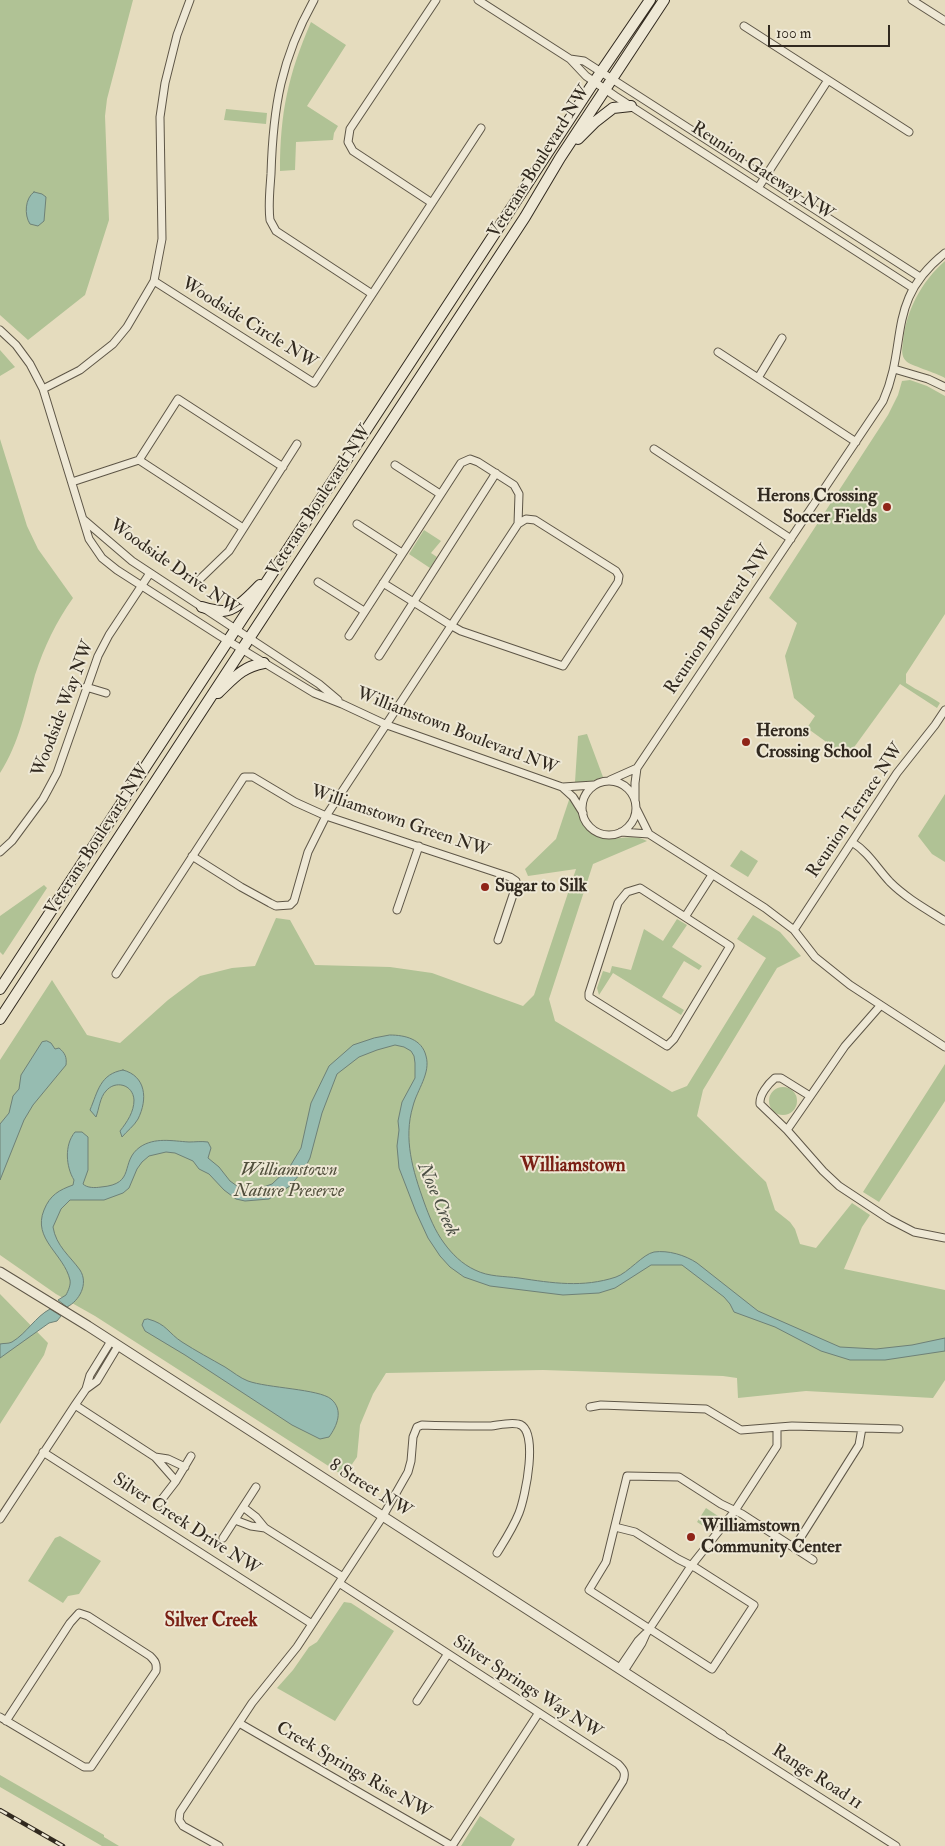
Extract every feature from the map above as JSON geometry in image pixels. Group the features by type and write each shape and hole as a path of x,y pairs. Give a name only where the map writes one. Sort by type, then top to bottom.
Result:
{"main road":[{"name":"Veterans Boulevard NW","path":"0,989 650,0"},
{"name":"Veterans Boulevard NW","path":"0,1019 525,217 560,158 664,0"},
{"path":"560,158 606,112 613,108 630,106"},
{"path":"202,608 230,610 248,597 274,570"},
{"path":"205,706 240,671 264,663"}],"street":[{"path":"42,390 80,370 113,344 127,327 154,281 162,238 160,117 165,83 177,35 190,0"},
{"path":"314,0 288,58 279,87 274,118 270,220 276,231 372,294"},
{"path":"432,203 353,151 348,142 350,129 436,0"},
{"path":"478,0 570,59"},
{"path":"912,0 945,21"},
{"path":"744,26 909,132"},
{"name":"Reunion Gateway NW","path":"570,59 584,61 602,72 920,277"},
{"name":"Reunion Gateway NW","path":"570,59 578,69 630,106 913,288"},
{"path":"758,188 828,80"},
{"name":"Woodside Circle NW","path":"154,281 314,383 481,128"},
{"name":"Reunion Boulevard NW","path":"636,804 635,783 637,768 792,539 882,401 894,369 903,309 920,277 945,253"},
{"name":"Woodside Drive NW","path":"0,330 16,345 30,364 42,390 72,482 85,530 95,549 117,570 242,650"},
{"path":"758,378 782,338"},
{"path":"718,352 856,442"},
{"path":"894,369 928,379 945,388"},
{"path":"72,482 139,460 178,399 283,467"},
{"path":"199,580 229,551 297,444"},
{"path":"654,449 792,539"},
{"path":"349,636 461,462 470,459 478,462 514,485 519,494 518,524"},
{"path":"139,460 243,528"},
{"path":"395,465 440,494"},
{"path":"379,656 496,473"},
{"path":"192,856 270,903 284,907 290,906 294,901 308,852 326,816 387,725 452,626 518,524 526,519 535,520 616,571 619,576 618,582 563,666 461,632 452,626 383,583"},
{"name":"Woodside Drive NW","path":"83,520 150,573 249,638"},
{"path":"357,524 402,553"},
{"name":"Woodside Way NW","path":"0,852 12,841 26,823 43,799 57,774 98,656 109,635 150,573"},
{"path":"318,582 364,611"},
{"name":"Williamstown Boulevard NW","path":"249,638 319,684 342,704"},
{"name":"Williamstown Boulevard NW","path":"242,650 314,693 342,704 369,718 562,787 573,797 583,813"},
{"path":"86,687 106,693"},
{"name":"Reunion Terrace NW","path":"794,930 897,773 945,710"},
{"path":"636,804 633,821 626,830 611,835 595,831 588,824 582,805 586,795 597,784 637,768"},
{"name":"Williamstown Green NW","path":"116,974 244,777 253,777 295,802 326,816 505,874 516,881 515,891 498,940"},
{"path":"608,781 626,787 636,804 649,834"},
{"name":"Williamstown Boulevard NW","path":"562,787 597,784"},
{"path":"621,832 649,834 712,875 794,930 815,957 850,985 945,1047"},
{"path":"852,842 871,858 890,882 945,921"},
{"path":"397,910 418,846"},
{"path":"685,917 712,875"},
{"path":"640,888 685,917 730,946 674,1038 667,1046 589,997 589,994 618,904 627,892 640,888"},
{"path":"787,1130 844,1046 880,1006"},
{"path":"810,1096 781,1078 775,1078 766,1089 760,1104 839,1186 889,1219 914,1232 945,1238"},
{"name":"8 Street NW","path":"0,1272 722,1734"},
{"path":"0,1519 86,1389 97,1381 115,1344"},
{"path":"590,1407 602,1404 706,1409 741,1430 792,1426 899,1429"},
{"path":"75,1406 155,1457 176,1481"},
{"path":"219,1846 183,1826 179,1820 184,1805 263,1688 294,1652 382,1516 408,1472 411,1461 412,1437 417,1427 422,1425 482,1426 518,1424 526,1429 528,1433 529,1461 526,1487 520,1511 510,1533 497,1553"},
{"path":"622,1670 638,1640 647,1631 691,1566 734,1512 777,1446 777,1428"},
{"path":"794,1548 860,1445 862,1428"},
{"name":"Silver Creek Drive NW","path":"43,1452 312,1624"},
{"path":"160,1503 191,1456"},
{"path":"155,1457 168,1459 185,1466"},
{"path":"615,1527 635,1532 754,1605 712,1669 647,1631 589,1590 606,1562 627,1476 679,1477 734,1512 742,1514 813,1560"},
{"path":"223,1538 256,1487"},
{"name":"Silver Springs Way NW","path":"243,1507 256,1517 265,1528 447,1655 618,1764 625,1774 620,1787 582,1846"},
{"name":"Silver Springs Way NW","path":"235,1520 265,1528"},
{"path":"79,1613 88,1616 150,1656 157,1665 156,1671 91,1767 84,1767 3,1719 79,1613"},
{"path":"417,1701 447,1655"},
{"path":"452,1846 538,1714"},
{"name":"Creek Springs Rise NW","path":"239,1723 452,1846"},
{"name":"Range Road 11","path":"722,1734 896,1846"}],"green space":[{"path":"0,0 133,0 107,99 105,116 109,220 85,295 28,340 0,315"},
{"path":"311,22 346,45 307,106 338,126 333,140 296,142 295,170 280,171 280,150 287,95 296,59"},
{"path":"226,109 267,113 266,124 224,120"},
{"path":"945,261 945,378 908,363 903,357 902,350 907,319 911,308 929,278"},
{"path":"0,350 15,367 0,376"},
{"name":"Herons Crossing Soccer Fields","path":"910,380 927,386 945,396 945,614 906,674 906,683 940,703 937,708 900,684 847,757 807,728 815,716 794,698 785,656 797,623 769,598 888,415 898,395 902,381"},
{"path":"0,439 27,526 38,549 73,598 51,635 42,655 17,738 0,773"},
{"path":"424,530 441,541 431,553 437,557 430,568 409,554"},
{"path":"587,734 603,777 587,783 575,782 578,736"},
{"path":"945,794 945,862 932,854 918,836"},
{"name":"Williamstown Nature Preserve","path":"570,797 583,824 596,836 610,839 632,837 647,841 593,864 549,999 555,1021 672,1092 687,1086 766,958 737,939 753,915 780,932 801,956 777,968 703,1090 697,1116 766,1182 775,1210 790,1222 795,1229 800,1244 816,1248 852,1203 870,1215 862,1227 844,1269 945,1290 945,1380 933,1398 806,1391 738,1398 737,1378 723,1376 543,1370 386,1373 373,1394 360,1425 357,1457 344,1476 95,1316 56,1294 0,1255 0,1060 52,980 87,1035 120,1043 168,1000 200,976 232,968 255,966 276,918 290,920 315,965 390,967 432,973 523,1006 534,995 576,869 528,876 525,869 556,839"},
{"path":"741,850 758,861 748,877 730,866"},
{"path":"44,885 47,888 3,955 0,952 0,916"},
{"path":"677,919 687,925 672,947 702,966 699,970 684,961 662,997 684,1010 681,1015 613,973 599,995 597,988 603,971 610,973 612,966 631,970 644,929 663,941"},
{"path":"945,1064 945,1101 879,1202 863,1192"},
{"path":"783,1087 793,1091 797,1101 793,1111 783,1115 773,1111 769,1101 773,1091"},
{"path":"0,1294 48,1343 44,1355 0,1424"},
{"path":"706,1508 718,1516 708,1529 697,1522"},
{"path":"60,1536 101,1561 79,1594 68,1596 63,1603 28,1581 55,1538"},
{"path":"344,1602 351,1603 394,1631 335,1721 277,1688 293,1670 309,1647 317,1642"},
{"path":"0,1775 104,1835 104,1837 119,1846 102,1846 0,1787"},
{"path":"480,1816 515,1839 511,1846 461,1846"}],"water":[{"path":"34,192 46,197 44,221 38,226 30,224 26,212 27,202"},
{"path":"390,1035 412,1039 424,1050 427,1069 410,1118 409,1143 413,1167 426,1207 438,1234 454,1255 470,1268 491,1275 555,1283 580,1283 616,1277 650,1253 671,1252 682,1255 697,1263 758,1311 840,1347 876,1349 912,1345 945,1338 945,1351 885,1360 850,1360 821,1351 775,1327 734,1312 724,1297 682,1265 651,1265 615,1288 599,1293 563,1295 490,1286 464,1277 450,1267 428,1238 399,1168 397,1146 398,1121 402,1102 415,1078 415,1063 411,1051 395,1045 359,1057 337,1074 322,1113 310,1158 305,1168 290,1186 269,1199 245,1201 236,1199 224,1190 209,1174 199,1169 193,1161 175,1153 166,1152 149,1156 142,1162 129,1188 123,1193 104,1200 70,1200 61,1209 53,1227 60,1245 83,1275 83,1286 79,1296 67,1307 58,1300 66,1295 70,1286 70,1280 62,1262 45,1238 41,1220 46,1205 52,1197 59,1191 73,1185 74,1180 69,1169 67,1156 71,1137 75,1132 82,1132 88,1137 88,1170 83,1184 87,1186 94,1188 119,1182 124,1177 130,1159 140,1147 152,1142 170,1141 208,1142 211,1148 208,1158 219,1167 230,1181 245,1189 255,1190 272,1184 289,1168 301,1148 311,1103 329,1066 353,1045"},
{"path":"47,1041 55,1049 59,1048 63,1052 66,1057 66,1065 33,1105 24,1120 0,1180 0,1124 9,1113 13,1096 19,1089 21,1075 42,1042"},
{"path":"123,1070 136,1077 143,1089 144,1096 138,1119 122,1137 120,1131 130,1117 134,1104 133,1095 127,1087 119,1085 106,1091 96,1117 90,1110 98,1090 105,1079 115,1072"},
{"path":"50,1309 61,1316 57,1321 49,1323 0,1358 0,1344 10,1343"},
{"path":"148,1319 159,1323 177,1339 245,1380 316,1393 331,1399 335,1403 338,1413 337,1423 332,1433 329,1437 320,1439 292,1425 145,1331 142,1325 144,1320"}],"railway":[{"path":"0,1810 63,1846"}],"place":[{"name":"Herons Crossing Soccer Fields","path":"887,507"},
{"name":"Herons Crossing School","path":"746,742"},
{"name":"Sugar to Silk","path":"485,887"},
{"name":"Williamstown Community Center","path":"691,1537"}],"district":[{"name":"Williamstown","path":"573,1167"},
{"name":"Silver Creek","path":"211,1622"}],"water label":[{"name":"Nose Creek","path":"437,1200"}]}
